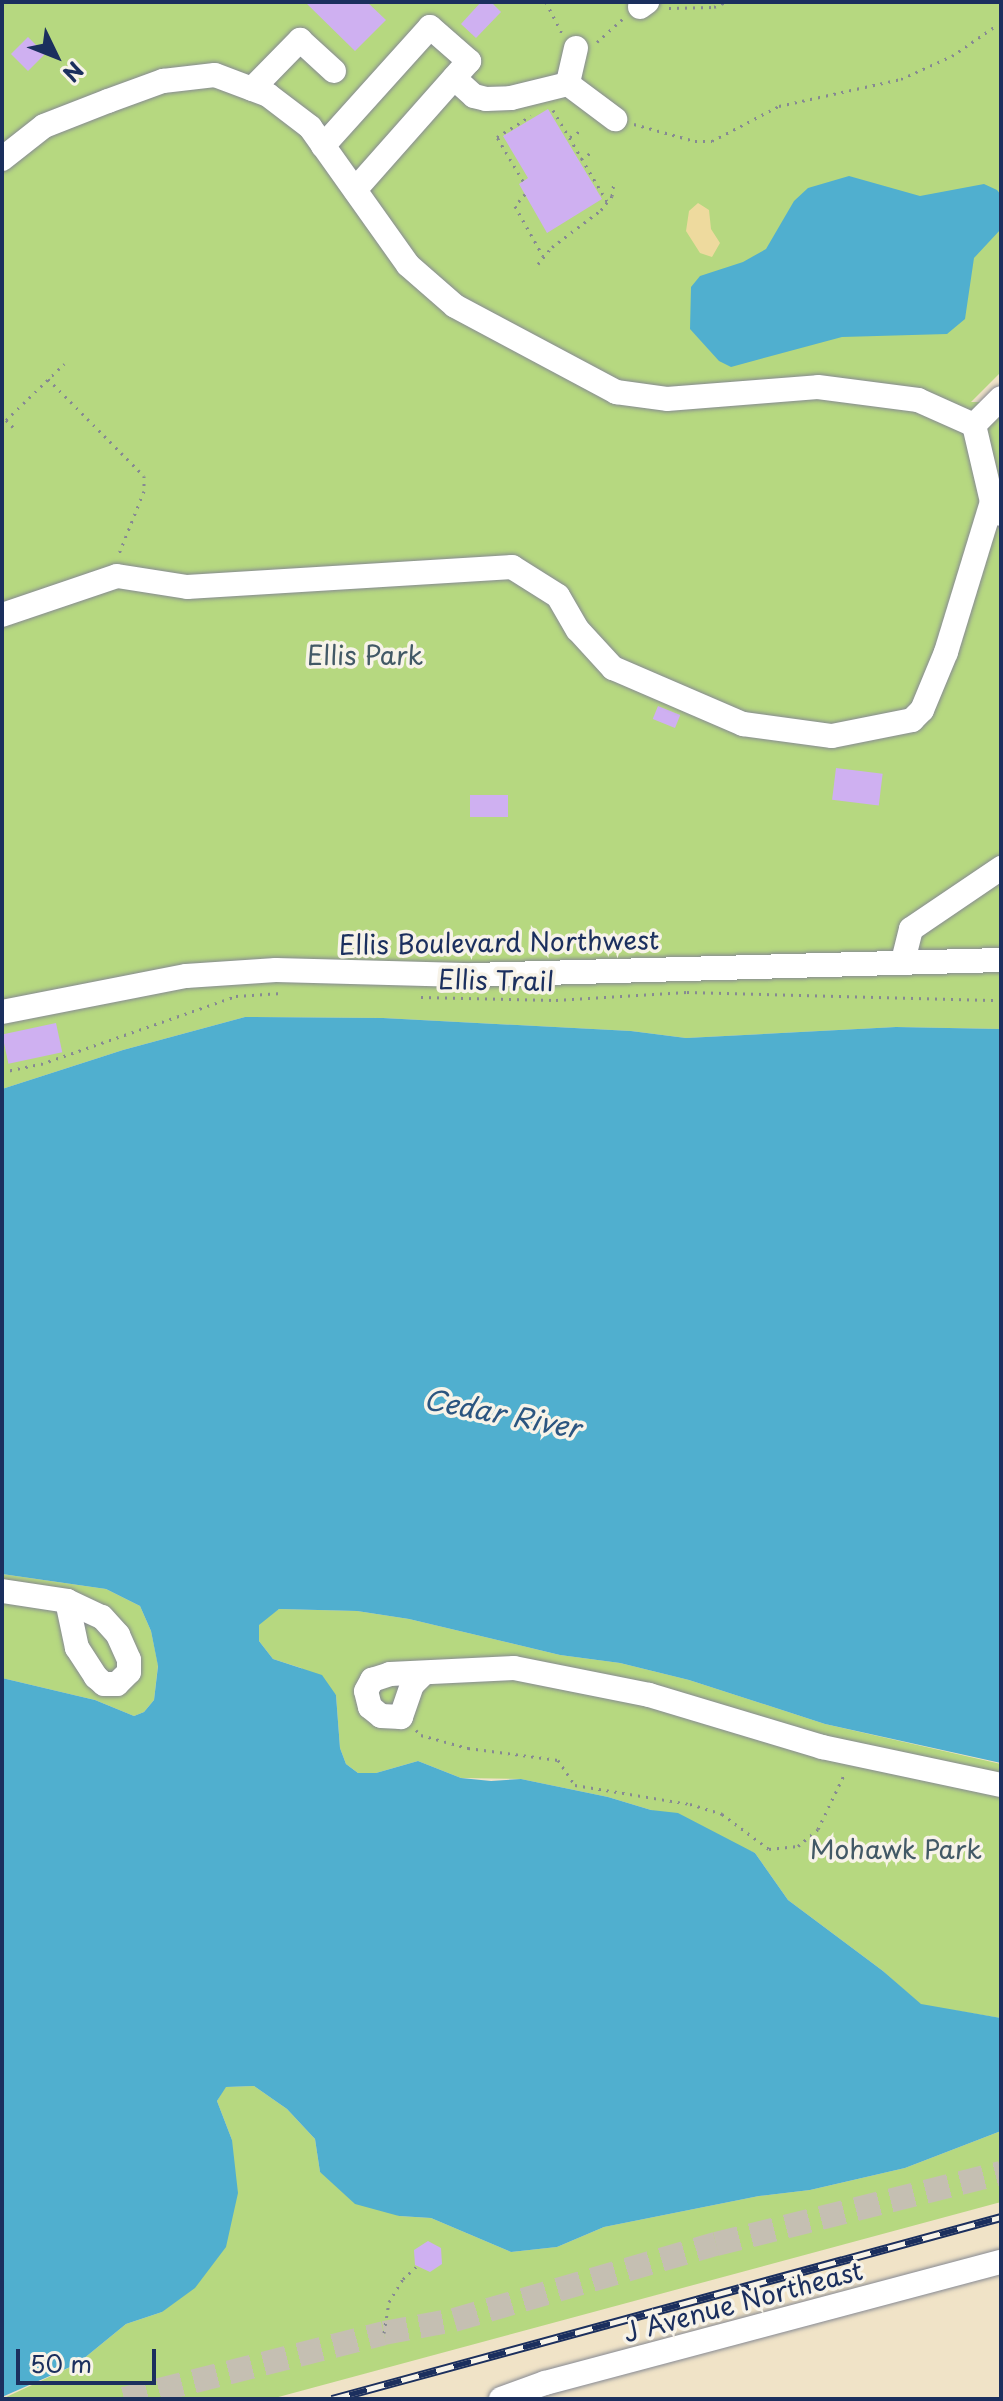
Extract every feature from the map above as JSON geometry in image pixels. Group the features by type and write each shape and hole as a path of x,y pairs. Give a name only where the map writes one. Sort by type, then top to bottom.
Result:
{"street":[{"path":"323,146 430,27 469,61 355,190"},
{"path":"252,89 300,40 334,71"},
{"path":"568,84 576,48"},
{"path":"2,159 44,126 163,81 215,75 268,95 310,127 408,265 455,306 616,392 667,399 818,387 918,400 974,425"},
{"path":"454,78 474,96 486,99 511,98 568,84"},
{"path":"568,84 615,119"},
{"path":"974,425 1001,398"},
{"path":"2,615 117,576 187,587 512,567 558,596 578,630 613,668 743,724 832,736 912,720 922,710 946,652 996,508 974,425"},
{"path":"903,961 911,929 1001,868"},
{"name":"Ellis Boulevard Northwest","path":"2,1012 186,976 276,970 473,975 1001,960"},
{"path":"2,1591 67,1601"},
{"path":"424,1673 412,1685 401,1717 381,1716 370,1707 366,1691 372,1680 390,1674 514,1668 649,1695 766,1733 1001,1785"},
{"name":"J Avenue Northeast","path":"501,2399 545,2383 1001,2262"}],"path":[{"path":"615,119 695,141 712,141 779,106 901,79 952,56 997,25"},
{"path":"551,105 608,203"},
{"path":"523,181 497,137 537,113"},
{"path":"570,137 582,130"},
{"path":"581,159 594,151"},
{"path":"538,264 543,256 608,203 614,181"},
{"path":"525,194 515,206 543,256"},
{"path":"13,427 4,419 64,364"},
{"path":"48,379 144,476 144,491 119,545 117,576"},
{"name":"Ellis Trail","path":"409,996 556,1000 687,992 1001,1000"},
{"path":"2,1072 41,1064 236,996 296,993"},
{"path":"401,1717 421,1735 468,1748 558,1760 575,1785 690,1804 722,1814 769,1849 798,1846 818,1829 855,1753"},
{"path":"384,2333 389,2302 416,2267"}],"green space":[{"name":"Ellis Park","path":"2,2 1001,2 1001,372 971,402 1001,402 1001,1029 896,1027 686,1038 631,1031 383,1018 245,1017 123,1050 2,1089"},
{"path":"2,1574 106,1589 140,1606 151,1631 158,1665 154,1700 144,1712 134,1716 95,1700 2,1678"},
{"name":"Mohawk Park","path":"279,1609 357,1611 409,1619 560,1655 620,1663 689,1680 825,1724 1001,1764 1001,2018 921,2005 883,1971 788,1900 755,1853 651,1810 608,1797 521,1779 461,1778 418,1761 376,1773 358,1773 346,1764 340,1748 336,1695 301,1668 273,1659 259,1641 259,1622"},
{"path":"254,2086 287,2109 315,2139 320,2172 399,2216 431,2218 511,2252 557,2247 604,2227 759,2196 810,2190 905,2168 1001,2131 1001,2202 271,2399 2,2399 77,2364 126,2324 162,2312 232,2140 217,2101 225,2087"}],"sand":[{"path":"698,203 709,210 711,229 720,243 712,257 700,253 686,231 689,211"}],"water":[{"path":"849,176 920,196 984,184 997,190 1001,195 1001,229 974,258 965,319 947,334 842,337 731,367 719,361 690,329 691,287 700,276 743,262 766,249 794,201 808,188"},
{"name":"Cedar River","path":"245,1017 383,1018 631,1031 686,1038 896,1027 1001,1029 1001,1763 825,1724 689,1680 620,1663 560,1655 409,1619 357,1611 279,1609 259,1625 259,1641 273,1659 322,1675 336,1695 340,1748 346,1764 358,1773 376,1773 418,1761 461,1778 491,1781 521,1779 608,1797 651,1810 678,1813 755,1853 788,1900 883,1971 921,2004 1001,2018 1001,2131 905,2168 810,2190 759,2196 604,2227 557,2247 511,2252 431,2218 399,2216 355,2204 320,2172 315,2139 287,2109 254,2086 226,2087 217,2101 232,2140 238,2193 226,2247 195,2288 162,2312 126,2324 77,2364 2,2397 2,1678 95,1700 134,1716 144,1712 154,1700 158,1666 151,1631 140,1606 106,1589 2,1574 2,1089 123,1050"}],"building":[{"path":"305,2 367,2 386,20 355,51"},
{"path":"481,2 491,2 501,12 476,38 461,24"},
{"path":"28,37 45,54 28,71 11,54"},
{"path":"548,109 602,199 547,233 519,184 528,178 503,136"},
{"path":"658,706 680,715 675,728 653,719"},
{"path":"836,768 883,774 879,805 832,800"},
{"path":"470,795 508,795 508,817 470,817"},
{"path":"56,1023 62,1052 8,1064 2,1034"},
{"path":"428,2241 441,2248 442,2264 430,2272 415,2265 414,2250"}],"tunnel":[{"path":"124,2399 384,2333 454,2320 716,2244 1001,2173"}],"railway":[{"path":"332,2399 1001,2217"}]}
